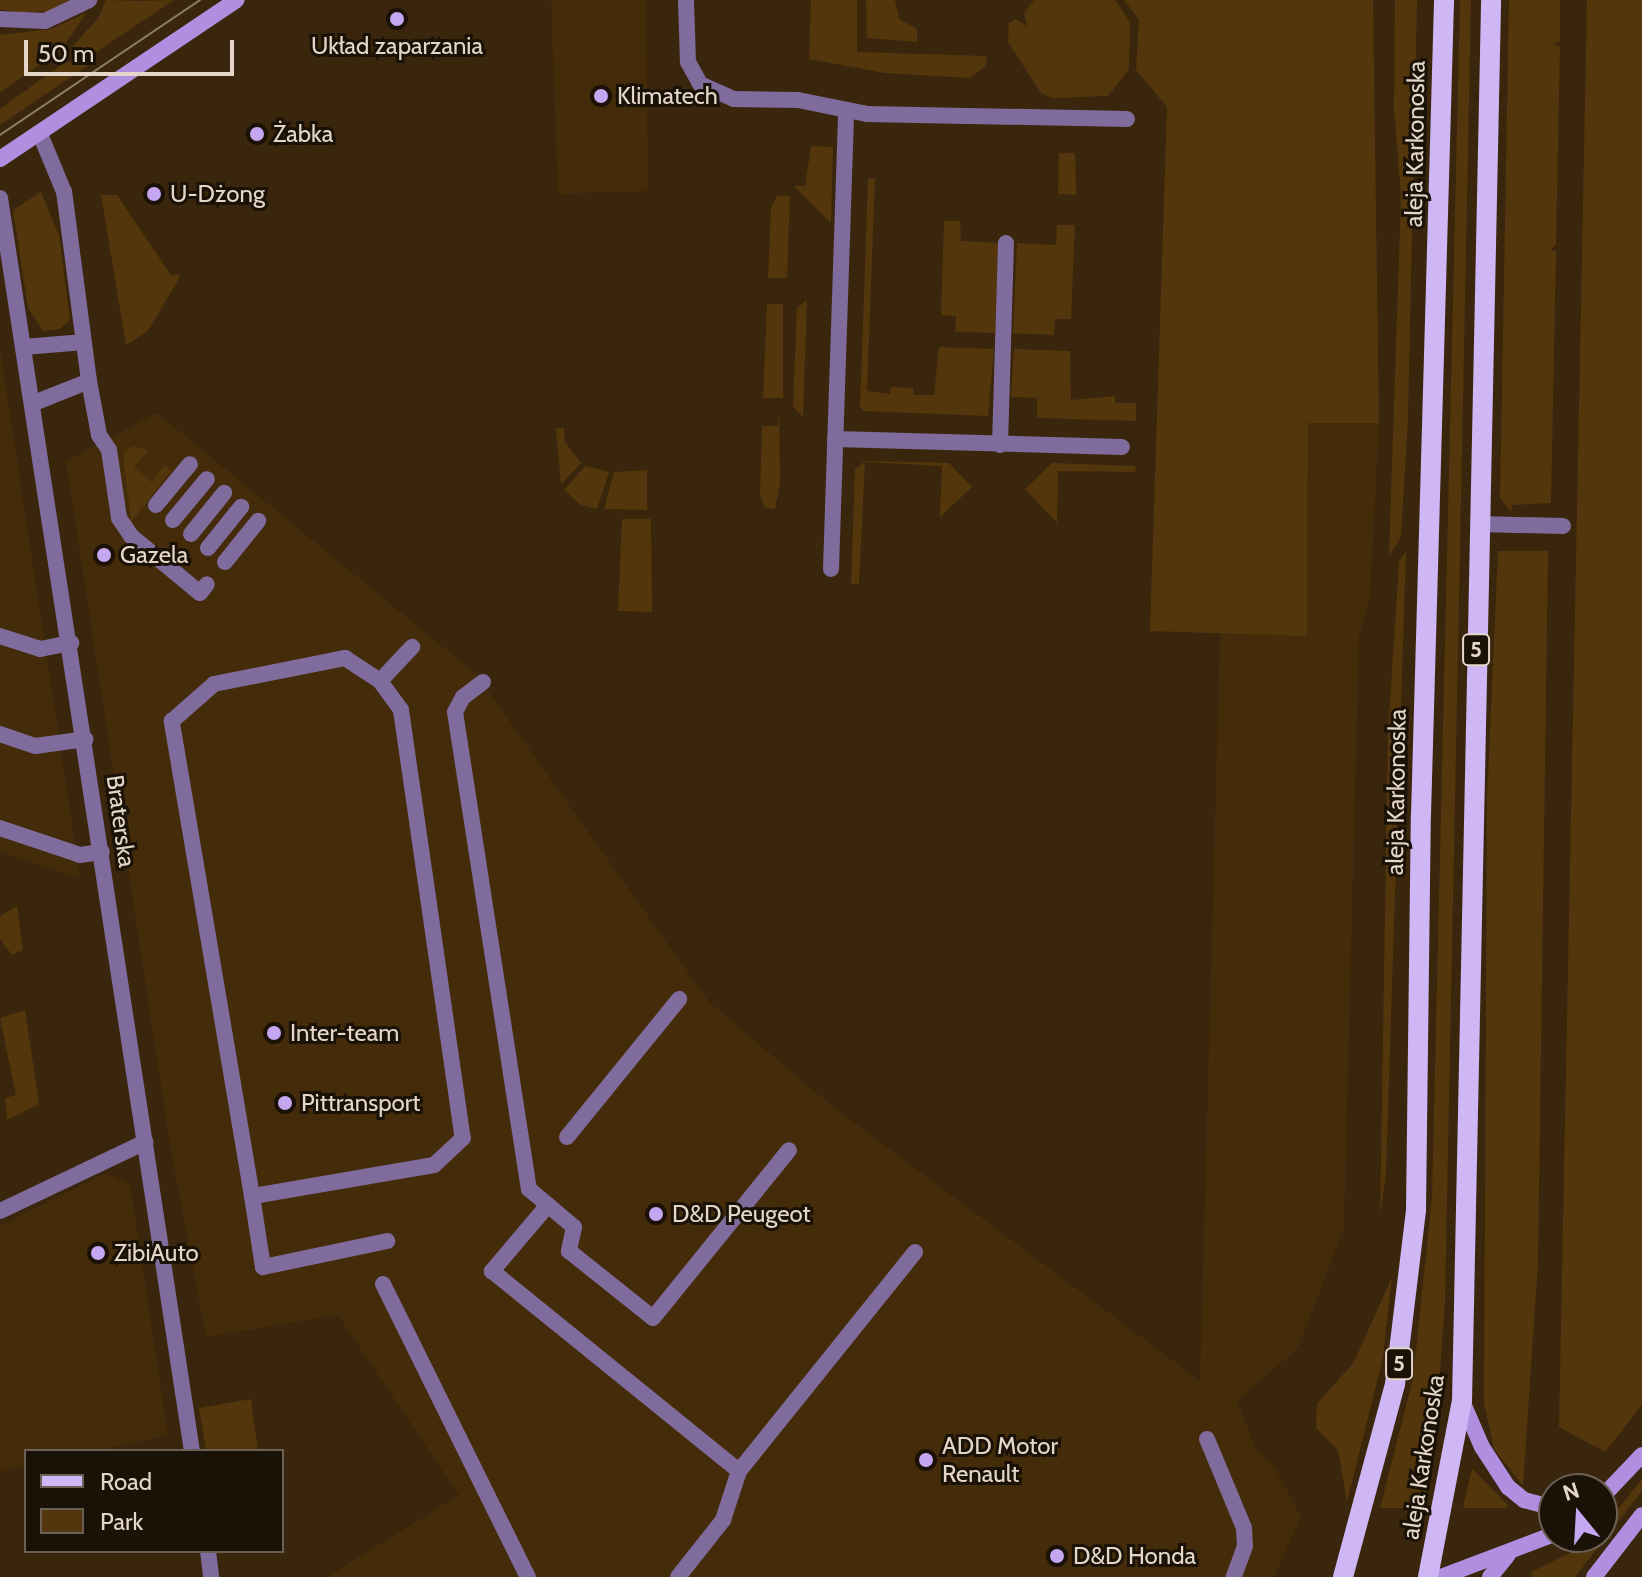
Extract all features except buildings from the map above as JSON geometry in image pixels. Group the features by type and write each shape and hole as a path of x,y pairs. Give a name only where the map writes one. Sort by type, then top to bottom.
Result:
{"main road":[{"path":"0,159 237,0"},
{"name":"aleja Karkonoska","path":"1343,1577 1395,1384 1416,1210 1421,815 1444,0"},
{"name":"aleja Karkonoska","path":"1428,1577 1462,1401 1491,0"},
{"path":"1462,1401 1482,1447 1508,1487 1524,1500 1538,1504"},
{"path":"1618,1480 1642,1455"},
{"path":"1594,1577 1642,1515"},
{"path":"1441,1577 1538,1541"},
{"path":"1490,1577 1509,1554"}],"street":[{"path":"0,19 45,21 89,0"},
{"path":"686,0 688,62 700,84 734,99 798,100 846,110 1127,119"},
{"path":"831,569 846,110"},
{"path":"40,134 64,192 89,381 99,435 109,450 119,518 187,574 200,593 207,584"},
{"name":"Braterska","path":"0,198 86,739 192,1449"},
{"path":"1000,445 1006,243"},
{"path":"24,347 84,342"},
{"path":"34,403 89,381"},
{"path":"835,439 1122,447"},
{"path":"156,505 190,464"},
{"path":"173,520 207,479"},
{"path":"191,534 224,493"},
{"path":"208,548 241,507"},
{"path":"225,562 258,521"},
{"path":"1479,524 1563,526"},
{"path":"0,636 40,649 71,643"},
{"path":"380,681 412,647"},
{"path":"252,1196 434,1165 463,1138 401,710 380,681 345,658 214,684 172,721 263,1267 387,1241"},
{"path":"483,682 463,697 455,712 529,1189 574,1227 569,1251 653,1318 789,1150"},
{"path":"0,734 35,746 86,739"},
{"path":"0,828 80,855 102,852"},
{"path":"567,1137 679,999"},
{"path":"0,1211 145,1142"},
{"path":"548,1205 492,1271 739,1471"},
{"path":"678,1577 723,1520 739,1471 915,1252"},
{"path":"383,1284 528,1577"},
{"path":"1207,1439 1244,1528 1245,1546 1234,1577"},
{"path":"208,1553 211,1577"}],"shaded area":[{"name":"Klimatech","path":"551,0 646,0 648,191 558,194"},
{"path":"0,348 69,803 80,879 0,852"},
{"path":"157,413 476,674 709,1002 827,1102 1200,1381 1220,633 1307,635 1308,423 1379,423 1370,599 1359,636 1344,1228 1298,1348 1237,1401 1256,1449 1274,1466 1301,1517 1274,1577 327,1577 459,1495 338,1315 206,1337 170,1145 66,461"},
{"path":"107,1173 130,1184 168,1435 105,1449 24,1449 24,1466 0,1472 0,1226"}],"green space":[{"path":"0,0 74,0 52,11 23,13 0,9"},
{"path":"106,0 174,0 96,52 75,58 73,46 99,17"},
{"path":"811,0 857,0 857,52 987,56 985,67 970,78 885,73 809,59"},
{"path":"866,0 895,0 899,19 917,29 917,42 867,38"},
{"path":"1034,0 1115,0 1130,22 1129,69 1108,96 1052,98 1041,93 1008,42 1009,23 1016,19 1027,26 1024,13"},
{"path":"1124,0 1373,0 1379,423 1308,423 1307,636 1150,631 1167,107 1136,70 1139,20"},
{"path":"1395,0 1417,0 1408,419 1401,537 1389,556 1401,196 1394,108"},
{"path":"1460,0 1471,0 1445,1301 1436,1430 1424,1508 1380,1508 1413,1379 1432,1197"},
{"path":"1509,0 1560,0 1560,41 1553,45 1560,46 1556,245 1550,250 1556,251 1551,503 1512,505 1511,512 1500,498"},
{"path":"1587,0 1642,0 1642,1405 1605,1452 1559,1427"},
{"path":"86,13 62,49 0,92 0,35 51,29"},
{"path":"65,62 92,63 0,125 0,109"},
{"path":"811,146 833,147 831,223 794,186 805,186"},
{"path":"1059,153 1075,153 1076,195 1058,194"},
{"path":"868,178 875,179 867,391 890,394 891,387 913,388 913,395 934,395 939,347 994,349 988,416 864,411 860,407"},
{"path":"41,192 59,235 70,320 60,329 43,331 28,308 13,210"},
{"path":"101,195 117,195 171,275 181,275 148,331 126,345"},
{"path":"777,196 790,196 787,278 768,278 771,208"},
{"path":"944,221 960,221 961,241 998,243 995,333 955,332 956,316 941,315"},
{"path":"1057,225 1075,225 1071,319 1055,319 1054,335 1013,333 1017,243 1056,245"},
{"path":"807,300 803,417 793,407 797,308"},
{"path":"767,304 783,304 783,398 763,398"},
{"path":"1014,349 1070,351 1071,400 1115,396 1115,403 1136,403 1136,421 1037,418 1037,398 1011,397"},
{"path":"779,407 780,483 775,509 765,508 760,495 762,426 778,426"},
{"path":"556,428 564,428 565,442 581,463 561,484"},
{"path":"132,446 149,450 134,467 151,482 165,464 171,471 131,522 123,454"},
{"path":"868,461 949,463 972,487 940,517 942,466 865,462 859,584 851,584 855,469 864,462"},
{"path":"1052,463 1136,466 1135,472 1058,471 1057,523 1025,489"},
{"path":"585,466 609,472 597,509 581,505 564,490"},
{"path":"647,470 647,510 604,509 614,472"},
{"path":"622,519 651,519 652,612 618,611"},
{"path":"1406,551 1386,1173 1380,1218 1388,733 1399,562"},
{"path":"1498,551 1548,551 1538,1263 1523,1486 1494,1449 1484,1403 1487,800"},
{"path":"17,906 23,950 12,955 0,939 0,916"},
{"path":"25,1010 39,1104 7,1120 5,1098 16,1095 0,1018"},
{"path":"1392,1277 1383,1357 1347,1502 1338,1450 1316,1428 1317,1404 1354,1362"},
{"path":"251,1399 258,1449 206,1449 199,1408"},
{"path":"1472,1468 1508,1505 1505,1508 1463,1508"},
{"path":"1642,1479 1642,1491 1618,1522 1618,1509"},
{"path":"1570,1553 1594,1553 1575,1577 1532,1577 1531,1572"}],"tram line":[{"path":"0,135 200,0"}],"place":[{"name":"Układ zaparzania","path":"397,19"},
{"name":"Klimatech","path":"601,96"},
{"name":"Żabka","path":"257,134"},
{"name":"U-Dżong","path":"154,194"},
{"name":"Gazela","path":"104,555"},
{"name":"Inter-team","path":"274,1033"},
{"name":"Pittransport","path":"285,1103"},
{"name":"D&D Peugeot","path":"656,1214"},
{"name":"ZibiAuto","path":"98,1253"},
{"name":"ADD Motor Renault","path":"926,1460"},
{"name":"D&D Honda","path":"1057,1556"}]}
